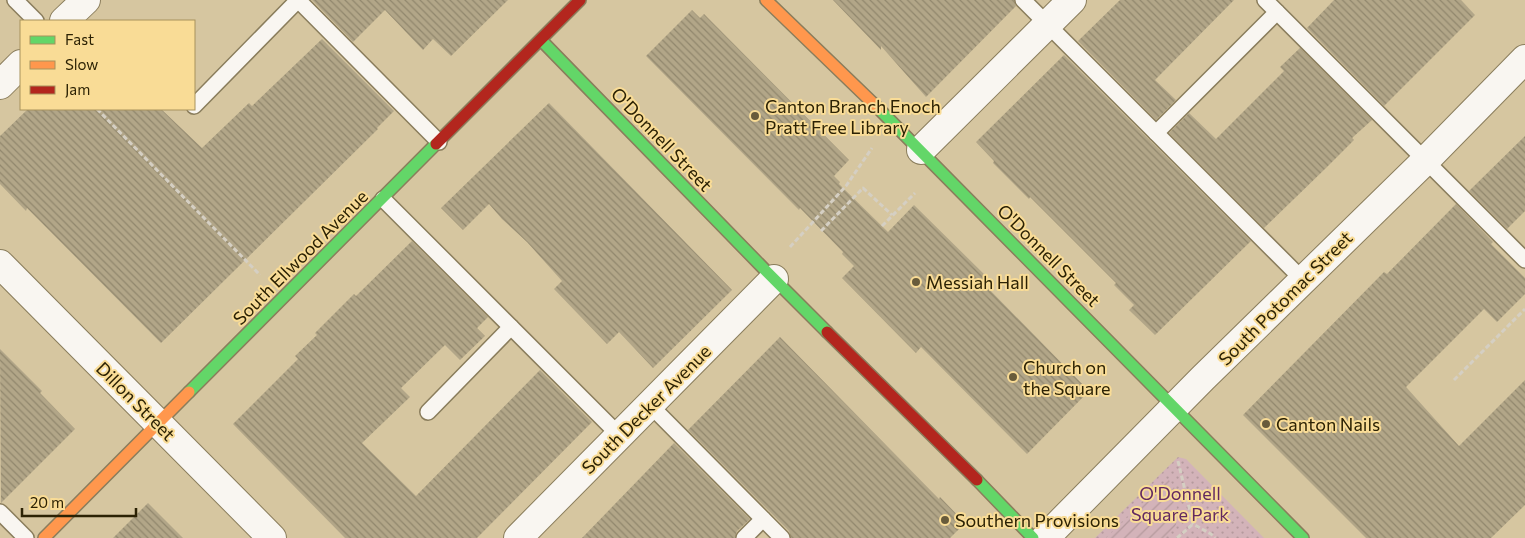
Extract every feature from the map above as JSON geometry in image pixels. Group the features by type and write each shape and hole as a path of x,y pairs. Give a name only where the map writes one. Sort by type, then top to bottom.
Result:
{"street":[{"path":"65,20 86,0"},
{"name":"South Ellwood Avenue","path":"44,538 580,0"},
{"name":"O'Donnell Street","path":"766,0 921,150 1303,538"},
{"path":"921,150 1072,0"},
{"name":"O'Donnell Street","path":"541,40 774,280 1033,538"},
{"name":"South Potomac Street","path":"1045,538 1425,161 1525,59"},
{"path":"0,85 20,65"},
{"name":"Dillon Street","path":"0,264 272,538"},
{"name":"South Decker Avenue","path":"518,538 774,280"}],"lane":[{"path":"14,0 35,20"},
{"path":"195,105 298,0 439,142"},
{"path":"1023,0 1304,280"},
{"path":"1265,0 1525,260"},
{"path":"1156,132 1276,12"},
{"path":"383,199 620,435"},
{"path":"428,412 511,326"},
{"path":"650,405 782,538"},
{"path":"0,512 26,538"},
{"path":"744,538 763,519"}],"path":[{"path":"98,110 283,299"},
{"path":"794,243 846,186 869,151"},
{"path":"820,231 863,188 892,215"},
{"path":"882,226 912,195"},
{"path":"1454,380 1525,309"},
{"path":"1178,461 1193,524 1215,538"},
{"path":"1177,538 1193,524"}],"green space":[{"name":"O'Donnell Square Park","path":"1178,457 1186,459 1264,538 1095,538"},
{"path":"1168,479 1174,486 1178,518 1175,527 1164,538 1106,538"}],"building":[{"path":"312,0 508,0 451,56 433,39 423,50 385,10 353,42"},
{"path":"833,0 1014,0 1016,6 926,97 881,46 881,50"},
{"path":"1120,0 1234,0 1155,80 1176,100 1156,120 1078,41"},
{"path":"1334,0 1461,0 1475,15 1384,106 1307,28"},
{"path":"692,10 700,18 704,14 849,160 834,176 840,182 839,184 888,232 914,205 989,279 984,284 1089,391 1027,454 921,347 916,353 842,278 854,266 842,254 843,252 646,56"},
{"path":"322,39 394,111 161,343 27,208 26,211 0,184 0,136 27,110 162,110 202,148 249,103 252,106"},
{"path":"1300,48 1372,120 1264,228 1169,133 1189,113 1216,139 1284,71 1280,67"},
{"path":"1064,55 1251,241 1155,335 1129,310 1134,305 1114,285 1116,283 1030,197 1029,199 993,163 994,161 976,142"},
{"path":"549,103 732,290 653,368 619,332 607,344 554,289 562,281 489,204 463,230 441,208"},
{"path":"1525,136 1525,211 1507,229 1469,191"},
{"path":"1456,204 1493,242 1491,244 1525,278 1525,294 1497,322 1484,309 1406,387 1459,446 1525,380 1525,505 1491,538 1366,538 1243,415 1384,272 1387,274"},
{"path":"412,241 488,317 477,328 485,336 460,360 445,345 401,388 410,397 362,443 416,496 540,370 592,422 477,538 345,538 233,424 298,359 295,356 317,335 315,333"},
{"path":"780,337 939,499 940,497 965,523 950,538 791,538 789,531 688,430"},
{"path":"0,349 42,391 40,393 75,429 1,503"},
{"path":"674,443 750,519 737,531 735,538 582,538"},
{"path":"148,503 183,538 113,538"}],"traffic: fast":[{"path":"541,40 827,332"},
{"path":"878,108 1303,538"},
{"path":"189,392 436,144"},
{"path":"977,480 1033,538"}],"traffic: slow":[{"path":"766,0 878,108"},
{"path":"44,538 189,392"}],"traffic: jam":[{"path":"436,144 580,0"},
{"path":"827,332 977,480"}],"place":[{"name":"Canton Branch Enoch Pratt Free Library","path":"755,116"},
{"name":"Messiah Hall","path":"916,282"},
{"name":"Church on the Square","path":"1013,377"},
{"name":"Canton Nails","path":"1266,424"},
{"name":"Southern Provisions","path":"945,520"}]}
